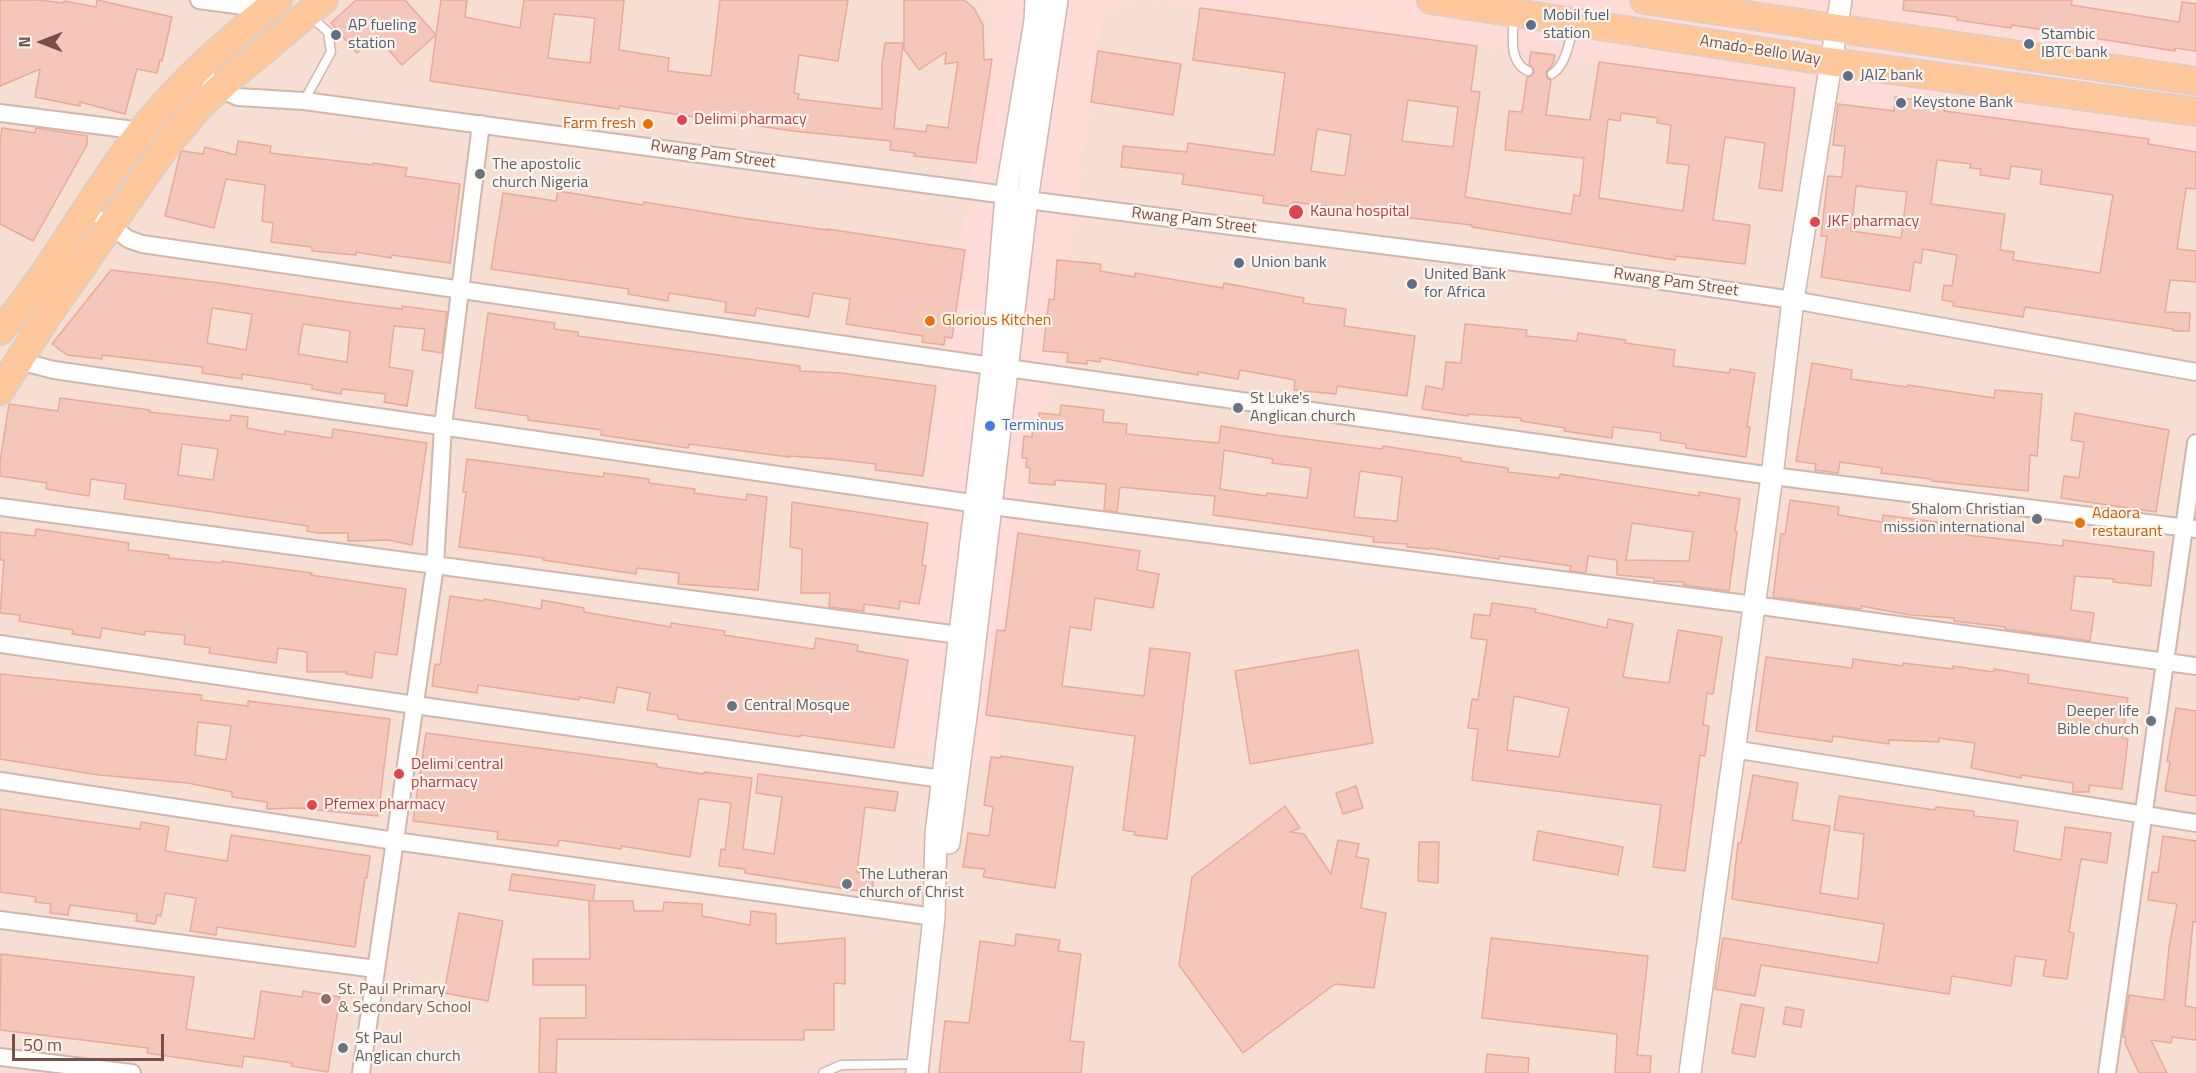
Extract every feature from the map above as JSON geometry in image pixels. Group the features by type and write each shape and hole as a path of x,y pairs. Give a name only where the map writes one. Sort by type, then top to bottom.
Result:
{"main road":[{"name":"Amado-Bello Way","path":"1431,0 1832,62 2196,112"},
{"name":"Amado-Bello Way","path":"1644,0 2196,81"},
{"path":"0,331 34,287 142,131 198,70 272,5"},
{"path":"0,391 166,146 200,106 316,7"}],"street":[{"path":"199,0 272,5"},
{"path":"1000,367 1006,195 1035,21 1036,0"},
{"path":"934,917 950,842 1000,367 1028,200 1057,0"},
{"path":"1690,1073 1772,476 1793,300 1841,0"},
{"name":"Rwang Pam Street","path":"198,70 219,89 238,97 303,101 1006,195 1028,200 1648,279 1793,300 2196,372"},
{"path":"0,113 142,131"},
{"path":"361,1073 435,566 443,426 481,124"},
{"path":"88,208 128,238 142,244 1772,476 2191,529"},
{"path":"19,361 54,370 984,504 1754,605 2196,666"},
{"path":"2107,1073 2164,661 2191,529 2196,442"},
{"path":"918,1068 934,917 936,834 942,779 959,635 984,504"},
{"path":"0,507 959,635"},
{"path":"0,644 942,779"},
{"path":"1733,749 2196,823"},
{"path":"0,781 395,841 934,917"},
{"path":"0,920 376,969"},
{"path":"0,1057 132,1073"}],"lane":[{"path":"303,101 331,52 328,32 316,7"},
{"path":"1514,13 1513,47 1520,67 1528,71"},
{"path":"1552,74 1558,70 1564,60 1575,22"},
{"path":"823,1073 841,1065 918,1068"}],"shaded area":[{"path":"0,0 2196,0 2196,1073 0,1073"},
{"name":"Terminus","path":"978,0 1132,0 1103,15 996,765 891,749 992,20"},
{"path":"1150,0 2064,0 2196,21 2196,151 1477,46 1284,21"}],"building":[{"path":"0,0 64,3 64,1 96,7 97,0 172,17 157,73 137,69 125,114 80,102 80,106 35,97 40,69 0,86"},
{"path":"356,0 405,0 436,35 402,65 376,36 357,53 331,23"},
{"path":"441,0 467,0 465,17 520,28 524,0 624,0 619,50 669,58 668,71 711,76 720,0 848,0 838,61 799,55 794,93 799,94 798,99 882,109 882,64 885,43 903,43 894,128 926,132 927,125 948,128 958,62 945,64 946,52 919,70 904,49 904,0 964,0 974,8 983,25 984,60 992,59 976,163 914,156 915,153 890,150 891,141 793,131 619,106 619,109 430,81","holes":["554,14 595,18 590,63 548,58"]},
{"path":"1904,0 2072,0 2071,5 2179,22 2182,2 2196,4 2196,51 2175,48 2175,51 2012,25 2011,28 1957,20 1957,17 1903,10"},
{"path":"1200,8 1477,46 1471,91 1480,92 1465,197 1571,214 1574,195 1580,196 1584,158 1505,150 1509,111 1522,112 1527,77 1534,72 1529,64 1531,52 1555,55 1553,64 1546,72 1547,78 1551,80 1546,115 1590,120 1599,62 1795,88 1782,191 1759,188 1765,143 1725,137 1713,220 1750,225 1745,264 1676,256 1675,260 1472,227 1472,225 1366,213 1366,211 1293,202 1293,207 1263,203 1264,196 1182,184 1184,174 1121,167 1123,146 1187,152 1188,143 1274,155 1285,73 1193,60","holes":["1408,100 1458,107 1453,147 1402,141","1621,113 1658,118 1657,123 1671,125 1667,163 1689,165 1683,211 1599,198 1608,119 1620,121","1317,129 1351,135 1345,176 1311,171"]},
{"path":"1098,51 1181,64 1173,115 1091,102"},
{"path":"1895,97 1945,104 1944,111 2149,139 2148,144 2196,152 2196,189 2186,188 2177,249 2196,251 2196,282 2170,280 2165,312 2190,313 2189,331 2173,331 2173,329 2025,307 2023,317 1953,306 1954,302 1942,300 1944,285 1952,286 1957,255 1923,249 1921,263 1914,262 1910,291 1821,277 1827,236 1821,236 1828,176 1842,177 1845,146 1833,145 1838,104 1894,111","holes":["1937,160 1971,164 1970,168 1981,169 1980,175 2009,179 2011,166 2042,170 2040,184 2113,195 2100,273 2013,260 2014,252 2000,250 2005,214 1931,204","1856,186 1907,192 1901,238 1851,231"]},
{"path":"2,128 35,133 36,128 87,136 87,145 33,241 0,224"},
{"path":"238,141 271,146 270,153 407,168 405,176 460,184 450,263 392,255 391,258 356,252 356,255 312,251 312,247 271,242 273,223 262,221 265,185 226,179 214,228 165,216 182,151 203,154 205,147 236,155"},
{"path":"558,191 965,250 952,338 945,337 944,345 922,342 923,336 846,324 850,299 813,293 809,317 756,308 755,316 725,312 726,302 669,293 668,301 628,294 629,289 491,269 503,193 556,201"},
{"path":"1057,260 1101,264 1100,271 1135,277 1135,273 1223,288 1224,283 1304,298 1303,303 1346,309 1344,326 1415,336 1407,396 1337,386 1336,394 1294,390 1295,380 1240,370 1238,379 1198,372 1198,375 1100,358 1100,362 1087,360 1087,364 1067,362 1068,353 1043,351 1049,299 1054,300"},
{"path":"111,270 402,309 402,306 447,312 442,353 422,350 425,329 394,326 389,367 413,371 407,406 384,402 386,394 342,389 341,394 312,389 312,385 242,374 242,379 202,373 203,367 102,355 102,359 67,355 52,344","holes":["212,308 252,314 246,350 207,343","303,324 350,331 347,362 298,354"]},
{"path":"488,313 555,323 554,329 578,332 578,336 800,366 800,371 841,373 936,386 923,476 875,470 876,464 789,457 689,444 688,448 601,435 602,430 528,420 528,416 475,408"},
{"path":"1465,324 1527,330 1526,336 1577,341 1578,333 1626,340 1625,343 1675,350 1673,366 1729,373 1730,369 1755,373 1747,427 1750,427 1746,457 1686,448 1686,444 1660,440 1661,433 1613,427 1612,438 1564,431 1565,428 1521,421 1521,418 1468,414 1468,416 1422,409 1426,386 1443,389 1446,362 1461,363"},
{"path":"1812,363 1852,370 1851,379 1907,387 1908,385 1994,398 1995,390 2042,394 2037,456 2030,455 2028,491 1932,481 1931,479 1881,473 1882,468 1840,462 1838,473 1815,470 1816,464 1796,461"},
{"path":"60,398 150,410 149,412 230,421 231,415 248,417 247,428 285,435 285,431 332,438 333,429 427,443 412,545 388,540 348,541 348,533 318,533 307,531 308,526 124,499 126,484 91,479 89,496 46,489 47,483 0,476 9,404 58,411","holes":["182,444 218,449 213,480 178,475"]},
{"path":"1061,405 1104,410 1103,422 1127,424 1126,434 1219,443 1221,426 1461,458 1461,461 1508,468 1508,472 1559,478 1560,474 1699,496 1699,492 1740,499 1729,591 1683,585 1684,582 1654,581 1654,578 1617,575 1617,560 1588,556 1586,573 1570,571 1571,566 1407,547 1407,544 1373,542 1374,537 1213,515 1215,496 1120,487 1117,512 1104,510 1106,484 1055,480 1055,485 1029,483 1030,468 1026,467 1027,458 1022,458 1024,436 1032,437 1033,425 1038,426 1039,413 1060,415","holes":["1224,450 1273,459 1272,463 1311,468 1307,498 1267,493 1266,496 1220,489","1360,471 1402,477 1397,521 1354,517","1632,523 1693,532 1689,561 1626,560"]},
{"path":"2075,413 2169,430 2156,512 2061,498 2064,476 2079,478 2084,442 2071,440"},
{"path":"467,459 603,477 604,473 649,479 649,483 695,489 694,493 746,500 747,494 767,497 758,590 678,584 679,573 637,568 636,574 543,560 544,558 459,547 466,492 463,492"},
{"path":"1790,500 1839,507 1838,515 1882,522 1883,515 1967,526 1966,535 2063,546 2063,540 2154,552 2151,586 2113,582 2114,579 2075,576 2071,610 2094,613 2090,641 1954,621 1954,618 1911,615 1861,606 1861,609 1773,597 1781,534 1785,534"},
{"path":"792,502 928,523 922,565 926,566 919,604 900,601 899,609 864,604 864,611 829,607 830,593 801,593 802,549 790,547"},
{"path":"36,529 129,543 128,550 169,555 168,558 222,563 222,561 406,589 397,655 375,652 372,678 346,674 347,672 307,672 307,652 278,648 276,663 209,653 210,648 184,644 185,635 145,631 145,635 102,628 100,638 72,634 73,630 19,621 20,615 0,613 4,560 0,560 0,532 35,536"},
{"path":"1018,533 1140,551 1137,570 1159,574 1153,608 1095,598 1091,630 1070,627 1062,686 1144,696 1150,648 1190,653 1167,839 1134,835 1135,832 1123,830 1135,736 986,715 997,630 1005,631"},
{"path":"450,596 484,601 484,599 541,609 542,600 584,608 584,612 671,627 671,623 725,631 724,635 814,649 816,638 858,645 857,651 908,660 894,748 678,719 678,715 647,710 650,693 617,687 614,703 478,685 477,693 432,686 435,664 440,665"},
{"path":"1492,603 1536,609 1535,612 1607,628 1608,619 1633,624 1623,677 1669,683 1678,630 1722,637 1713,694 1707,693 1703,725 1709,726 1705,756 1700,755 1685,871 1653,867 1661,805 1472,780 1478,729 1468,728 1472,699 1478,700 1487,640 1471,638 1474,614 1490,616","holes":["1514,696 1569,708 1559,757 1507,750"]},
{"path":"1358,650 1373,743 1250,764 1235,671"},
{"path":"1766,657 1852,668 1853,659 1903,666 1903,663 1953,669 1953,666 1993,672 1994,669 2029,675 2028,683 2128,698 2122,738 2128,739 2122,789 2089,785 2089,792 2073,792 2073,783 2021,775 2021,778 1971,768 1975,743 1939,738 1939,742 1889,740 1889,744 1833,736 1832,742 1756,731"},
{"path":"0,674 202,695 201,700 248,706 248,701 390,719 378,816 298,808 267,809 267,802 232,797 232,792 188,783 99,775 0,759","holes":["198,722 231,726 226,760 195,755"]},
{"path":"2176,708 2196,711 2196,796 2165,791 2170,762 2167,761"},
{"path":"426,733 657,764 657,767 704,774 704,772 752,778 743,849 774,854 782,797 756,793 758,774 898,792 895,811 865,807 857,872 874,875 872,893 745,873 745,869 719,866 721,849 725,850 731,803 699,799 690,857 621,846 621,849 559,840 558,846 497,839 498,832 413,821"},
{"path":"1001,756 1073,767 1055,888 983,877 985,869 963,867 968,833 989,836 993,807 984,805 991,757 1001,758"},
{"path":"1753,775 1798,783 1792,820 1830,826 1820,893 1858,899 1864,834 1834,830 1839,796 1935,810 1936,807 1974,811 1974,816 2018,821 2014,851 2061,860 2065,827 2111,833 2107,863 2081,859 2069,932 2074,933 2067,979 2043,976 2046,960 2015,956 2011,986 1952,976 1949,994 1761,965 1755,996 1715,989 1723,938 1878,963 1884,924 1732,899 1738,843 1741,843"},
{"path":"1356,786 1363,808 1343,814 1336,793"},
{"path":"1285,806 1300,828 1290,832 1304,834 1331,874 1338,840 1359,844 1356,857 1369,859 1361,908 1386,913 1374,988 1335,984 1243,1053 1179,965 1192,877"},
{"path":"0,809 140,829 141,822 169,827 165,851 227,861 231,835 370,856 355,947 217,927 216,935 190,931 196,898 165,893 161,916 157,915 155,924 136,921 137,914 70,905 68,915 50,913 51,904 35,902 36,897 0,892"},
{"path":"1538,831 1623,847 1618,875 1533,860"},
{"path":"2163,836 2196,841 2196,922 2193,922 2185,1006 2196,1008 2196,1040 2172,1037 2171,1043 2151,1040 2167,1073 2139,1073 2125,1043 2126,1037 2123,1037 2129,995 2164,1000 2169,947 2177,904 2148,900 2152,872 2158,873"},
{"path":"1419,842 1439,842 1438,883 1418,881"},
{"path":"512,874 595,885 593,901 509,890"},
{"path":"589,901 633,901 634,911 663,911 664,902 702,904 702,916 750,925 751,911 776,914 776,944 845,938 845,984 834,983 834,1030 804,1030 804,1040 557,1039 556,1073 539,1073 540,1018 586,1018 586,985 533,985 533,959 590,959"},
{"path":"459,913 503,921 488,1001 444,993"},
{"path":"1016,934 1060,940 1058,951 1081,954 1070,1041 1084,1042 1081,1073 939,1073 945,1021 969,1023 980,941 1015,946"},
{"path":"1491,938 1648,956 1637,1055 1651,1056 1650,1073 1615,1073 1617,1034 1482,1018"},
{"path":"1,954 194,977 186,1029 254,1039 261,991 302,997 303,991 340,997 328,1072 291,1066 292,1063 244,1056 242,1067 147,1053 148,1048 0,1030"},
{"path":"1741,1004 1764,1008 1755,1057 1732,1053"},
{"path":"1786,1007 1804,1010 1801,1027 1783,1024"},
{"path":"1487,1054 1529,1058 1528,1073 1485,1073"}],"place":[{"name":"Mobil fuel station","path":"1531,25"},
{"name":"AP fueling station","path":"336,35"},
{"name":"Stambic IBTC bank","path":"2029,44"},
{"name":"JAIZ bank","path":"1848,76"},
{"name":"Keystone Bank","path":"1901,103"},
{"name":"Delimi pharmacy","path":"682,120"},
{"name":"Farm fresh","path":"648,124"},
{"name":"The apostolic church Nigeria","path":"480,174"},
{"name":"Kauna hospital","path":"1296,212"},
{"name":"JKF pharmacy","path":"1815,222"},
{"name":"Union bank","path":"1239,263"},
{"name":"United Bank for Africa","path":"1412,284"},
{"name":"Glorious Kitchen","path":"930,321"},
{"name":"St Luke's Anglican church","path":"1238,408"},
{"name":"Terminus","path":"990,426"},
{"name":"Shalom Christian mission international","path":"2037,519"},
{"name":"Adaora restaurant","path":"2080,523"},
{"name":"Central Mosque","path":"732,706"},
{"name":"Deeper life Bible church","path":"2151,721"},
{"name":"Delimi central pharmacy","path":"399,774"},
{"name":"Pfemex pharmacy","path":"312,805"},
{"name":"The Lutheran church of Christ","path":"847,884"},
{"name":"St. Paul Primary & Secondary School","path":"326,999"},
{"name":"St Paul Anglican church","path":"343,1048"}]}
